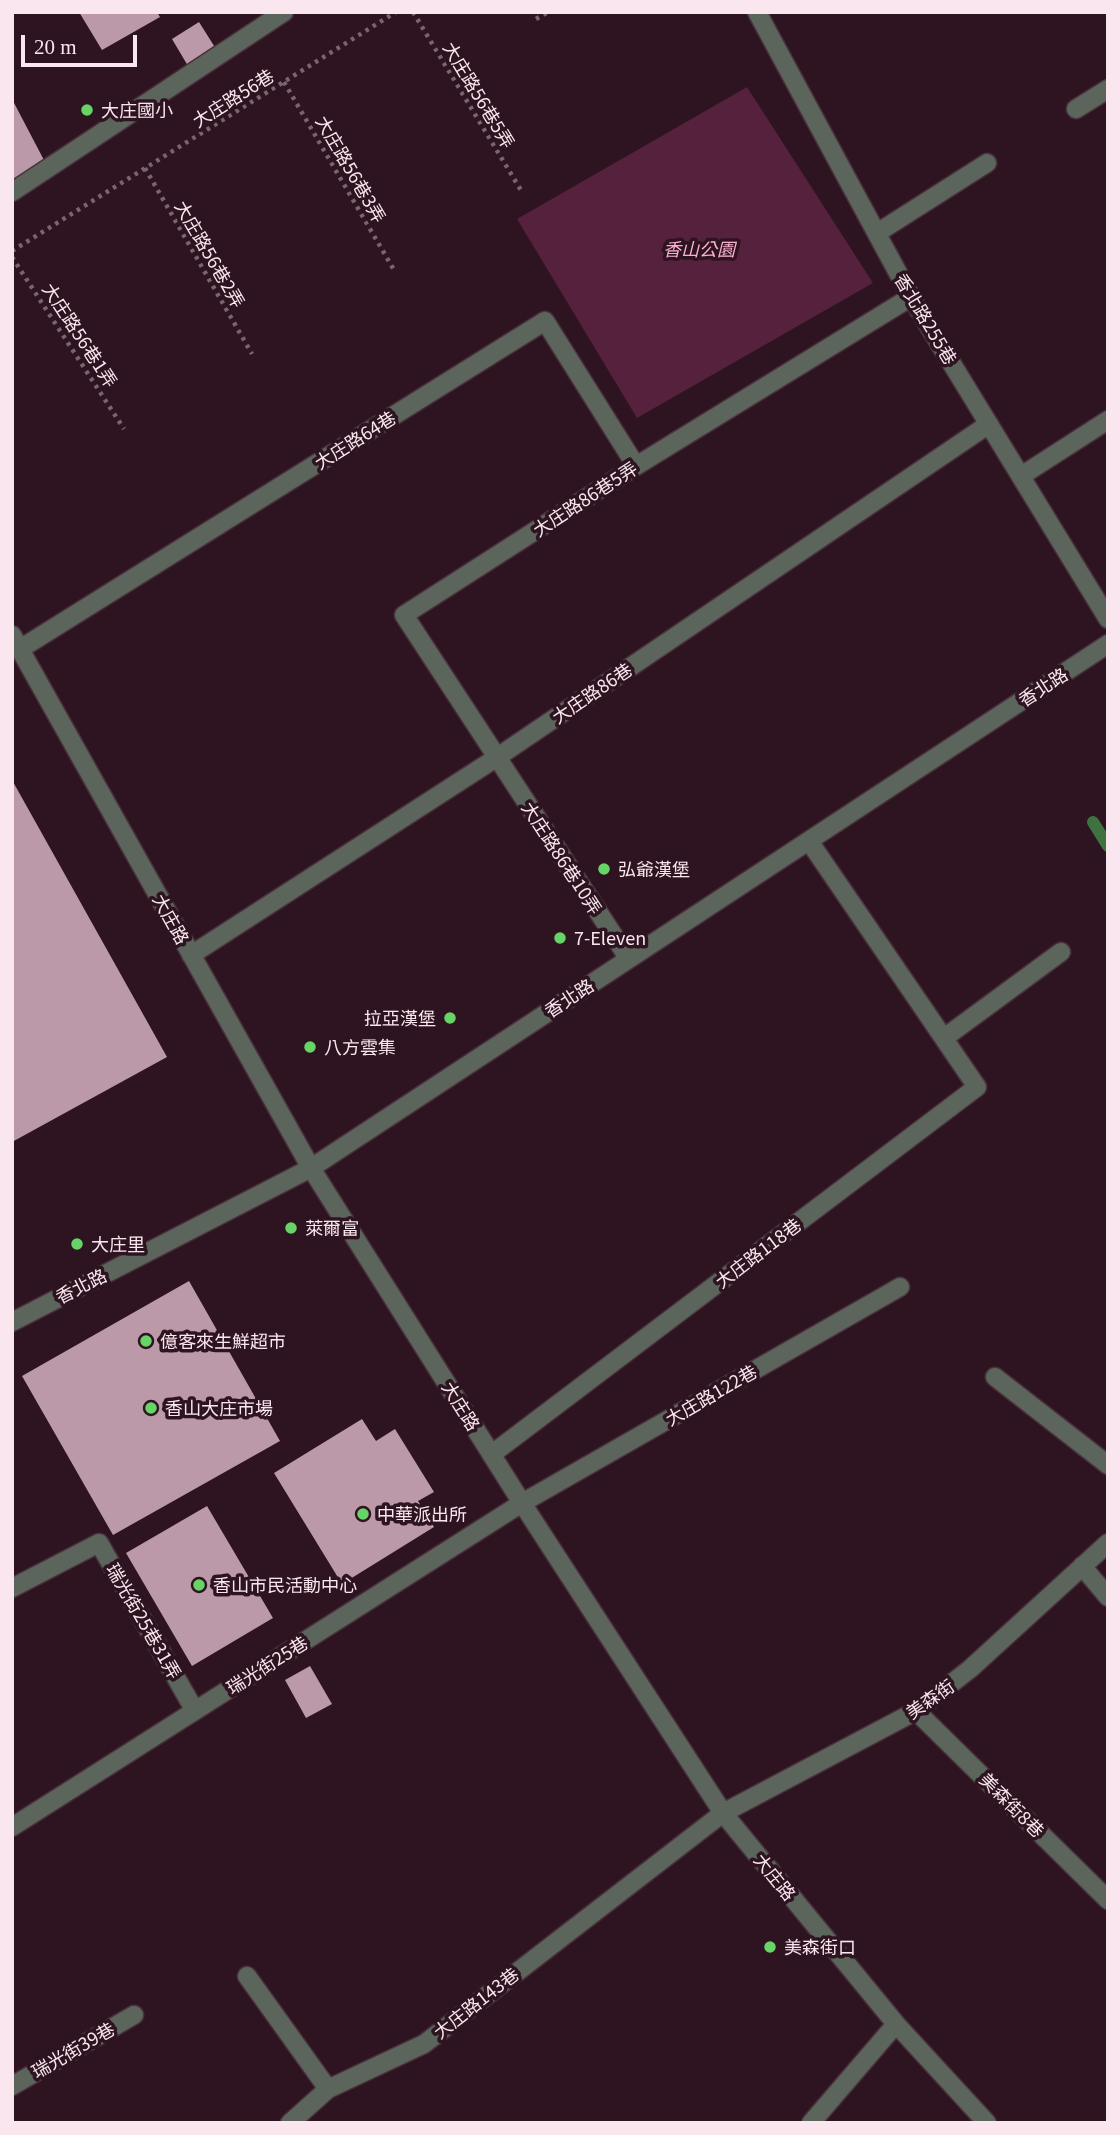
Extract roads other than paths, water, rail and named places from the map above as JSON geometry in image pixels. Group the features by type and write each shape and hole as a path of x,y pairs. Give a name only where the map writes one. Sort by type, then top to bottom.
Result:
{"street":[{"path":"12,192 284,12"},
{"name":"香北路255巷","path":"757,12 911,297 1108,619"},
{"path":"1076,109 1108,89"},
{"path":"877,233 986,163"},
{"name":"大庄路86巷5弄","path":"496,758 404,615 636,466 911,297"},
{"name":"大庄路64巷","path":"16,642 545,321 636,466"},
{"path":"1021,476 1108,420"},
{"name":"大庄路86巷","path":"191,955 496,758 989,424"},
{"name":"大庄路","path":"16,642 311,1168 522,1503 723,1814 896,2024 987,2123"},
{"name":"香北路","path":"12,1322 311,1168 1108,644"},
{"name":"大庄路86巷10弄","path":"496,758 629,959"},
{"name":"大庄路118巷","path":"492,1454 977,1087 809,841"},
{"path":"944,1038 1061,951"},
{"name":"大庄路122巷","path":"522,1503 900,1287"},
{"path":"995,1377 1108,1465"},
{"name":"瑞光街25巷","path":"12,1827 522,1503"},
{"name":"瑞光街25巷31弄","path":"12,1588 99,1543 195,1711"},
{"name":"美森街","path":"723,1814 916,1711 970,1669 1108,1543"},
{"path":"1082,1566 1108,1597"},
{"name":"美森街8巷","path":"916,1711 1108,1900"},
{"name":"大庄路143巷","path":"290,2123 328,2089 424,2043 723,1814"},
{"path":"247,1976 328,2089"},
{"name":"瑞光街39巷","path":"12,2086 134,2015"},
{"path":"811,2123 896,2024"}],"waterway":[{"path":"1093,822 1108,846"}],"place":[{"name":"大庄國小","path":"87,110"},
{"name":"弘爺漢堡","path":"604,869"},
{"name":"7-Eleven","path":"560,938"},
{"name":"拉亞漢堡","path":"450,1018"},
{"name":"八方雲集","path":"310,1047"},
{"name":"萊爾富","path":"291,1228"},
{"name":"大庄里","path":"77,1244"},
{"name":"億客來生鮮超市","path":"146,1341"},
{"name":"香山大庄市場","path":"151,1408"},
{"name":"中華派出所","path":"363,1514"},
{"name":"香山市民活動中心","path":"199,1585"},
{"name":"美森街口","path":"770,1947"}],"park label":[{"name":"香山公園","path":"699,249"}]}
